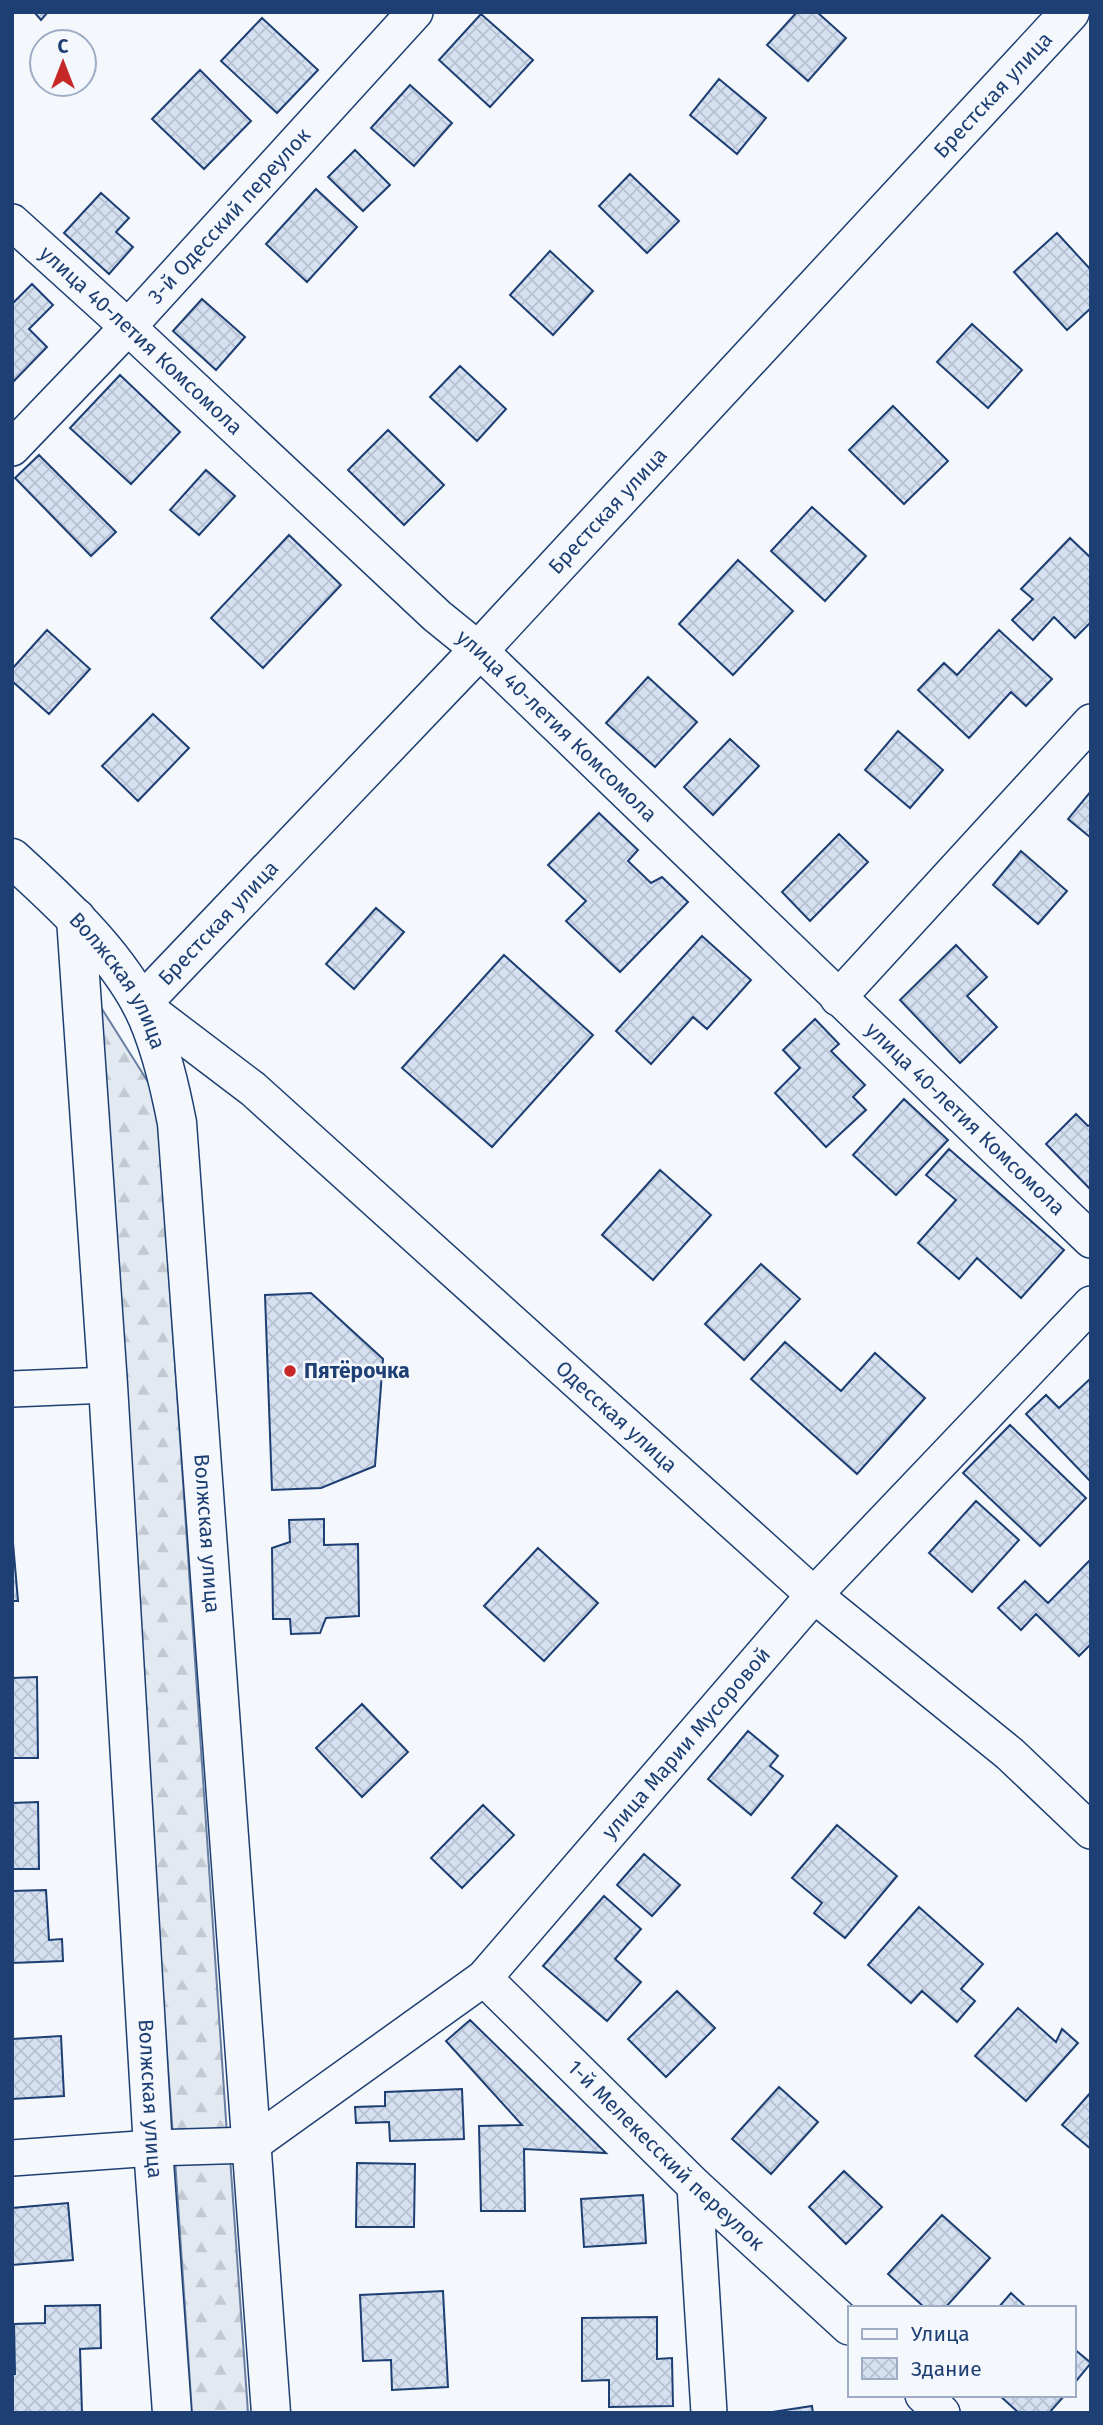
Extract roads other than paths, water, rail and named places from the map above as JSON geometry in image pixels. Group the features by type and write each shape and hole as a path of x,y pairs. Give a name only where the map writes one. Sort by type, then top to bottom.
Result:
{"main road":[{"name":"Брестская улица","path":"141,1004 479,650 1070,12"},
{"path":"12,858 76,918"},
{"name":"Волжская улица","path":"76,918 118,970 141,1004 161,1059 177,1123 271,2413"},
{"name":"Волжская улица","path":"76,918 172,2413"}],"street":[{"name":"3-й Одесский переулок","path":"12,448 128,327 415,12"},
{"name":"улица 40-летия Комсомола","path":"12,222 437,616 479,650 1091,1240"},
{"path":"838,998 1091,722"},
{"name":"Одесская улица","path":"141,1004 253,1089 814,1595 1010,1754 1091,1831"},
{"name":"улица Марии Мусоровой","path":"251,2145 484,1978 814,1595 1091,1304"},
{"path":"12,1389 108,1385"},
{"name":"1-й Мелекесский переулок","path":"484,1978 695,2186 848,2327"},
{"path":"12,2158 153,2148 251,2145"},
{"path":"695,2186 709,2413"},
{"path":"925,2397 942,2413"}],"place":[{"name":"Пятёрочка","path":"290,1371"}]}
